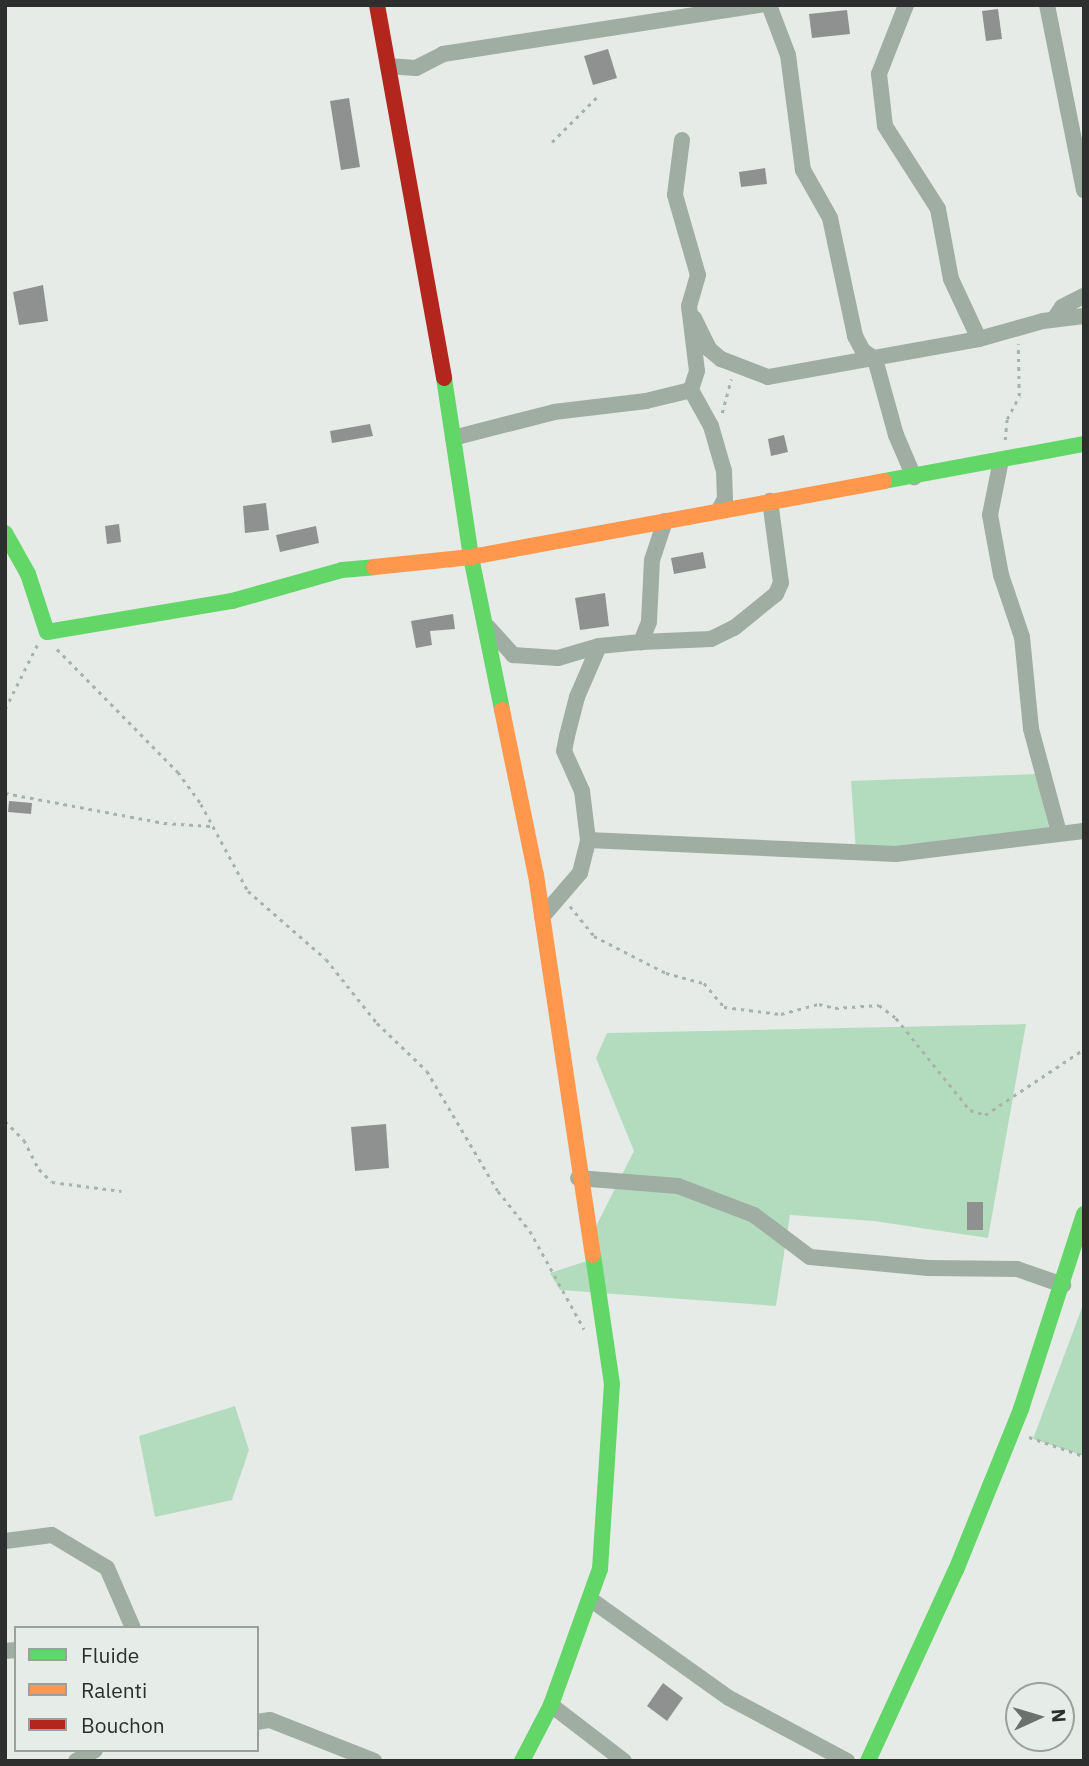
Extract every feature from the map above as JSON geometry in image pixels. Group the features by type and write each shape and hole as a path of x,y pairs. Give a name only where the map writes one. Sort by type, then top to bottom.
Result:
{"street":[{"path":"377,5 453,438 471,557 515,760 542,917 578,1178 612,1384 600,1569 551,1705 522,1761"},
{"path":"388,66 416,68 443,54 760,5"},
{"path":"769,5 788,55 803,170 830,218 855,336 863,351 875,359 893,426 914,477"},
{"path":"905,5 879,74 885,126 938,209 951,279 979,339"},
{"path":"1047,5 1084,190"},
{"path":"682,140 675,195 698,275 689,310 691,347 697,358 691,390 711,426 724,471 725,499 719,510"},
{"path":"1054,319 1062,307 1084,296"},
{"path":"689,310 709,349 734,367 768,377 979,339 1054,319 1084,316"},
{"path":"453,438 554,412 646,401 691,390"},
{"path":"5,533 28,574 47,632 232,601 342,570 471,557 1084,444"},
{"path":"1001,460 990,501 992,528 1001,575 1022,637 1031,729 1059,833"},
{"path":"483,620 513,655 558,658 600,646 711,639 734,628 776,594 781,583 770,501"},
{"path":"641,642 649,622 652,560 665,521"},
{"path":"542,917 562,895 586,861 588,840 582,791 564,751 577,697 600,646"},
{"path":"588,840 896,854 1084,831"},
{"path":"578,1178 678,1186 754,1215 810,1257 928,1268 1017,1269 1063,1285"},
{"path":"868,1761 956,1570 1014,1428 1063,1285 1084,1214"},
{"path":"5,1541 52,1535 107,1568 132,1626"},
{"path":"590,1599 729,1698 847,1761"},
{"path":"551,1705 624,1761"},
{"path":"261,1719 374,1761"},
{"path":"76,1761 92,1752"}],"path":[{"path":"552,142 597,97"},
{"path":"1001,460 1007,419 1019,396 1019,328"},
{"path":"722,416 734,367"},
{"path":"5,709 29,655 47,632 87,684 178,772 248,891 326,959 377,1023 427,1071 498,1191 530,1231 586,1332"},
{"path":"5,793 164,823 211,826"},
{"path":"562,895 594,936 666,973 704,983 724,1007 780,1014 819,1004 835,1008 879,1005 896,1018 970,1110 985,1115 1084,1049"},
{"path":"5,1121 24,1140 39,1169 52,1182 121,1191"},
{"path":"1014,1428 1084,1456"}],"green space":[{"path":"1036,774 1050,832 856,852 851,781"},
{"path":"1026,1024 988,1238 874,1221 790,1215 776,1306 560,1290 550,1273 593,1259 590,1238 634,1151 596,1058 607,1033"},
{"path":"1084,1302 1084,1456 1033,1439"},
{"path":"235,1406 249,1450 232,1500 155,1517 139,1436"}],"building":[{"path":"998,9 1002,39 986,41 982,11"},
{"path":"847,10 850,34 812,38 809,14"},
{"path":"608,49 617,78 593,85 584,56"},
{"path":"349,98 360,167 341,170 330,101"},
{"path":"765,168 767,184 741,187 739,172"},
{"path":"43,285 48,321 19,325 13,292"},
{"path":"370,424 373,436 332,443 330,431"},
{"path":"784,435 788,452 771,456 768,439"},
{"path":"266,503 269,530 245,533 243,506"},
{"path":"119,524 121,542 107,544 105,526"},
{"path":"316,526 319,543 280,552 276,535"},
{"path":"703,552 706,568 674,574 671,558"},
{"path":"605,593 609,626 580,630 575,598"},
{"path":"453,614 455,629 430,631 432,645 416,648 411,621"},
{"path":"9,801 32,803 31,814 8,812"},
{"path":"386,1124 389,1168 355,1171 351,1127"},
{"path":"967,1202 983,1202 983,1230 967,1230"},
{"path":"663,1683 683,1698 667,1721 647,1706"}],"traffic: fast":[{"path":"444,378 471,557 502,710"},
{"path":"884,481 1084,444"},
{"path":"5,533 28,574 47,632 232,601 342,570 374,567"},
{"path":"868,1761 956,1570 1021,1409 1084,1214"},
{"path":"522,1761 551,1705 600,1569 612,1384 593,1255"}],"traffic: slow":[{"path":"374,567 471,557 884,481"},
{"path":"502,710 536,875 593,1255"}],"traffic: jam":[{"path":"377,5 444,378"}]}
